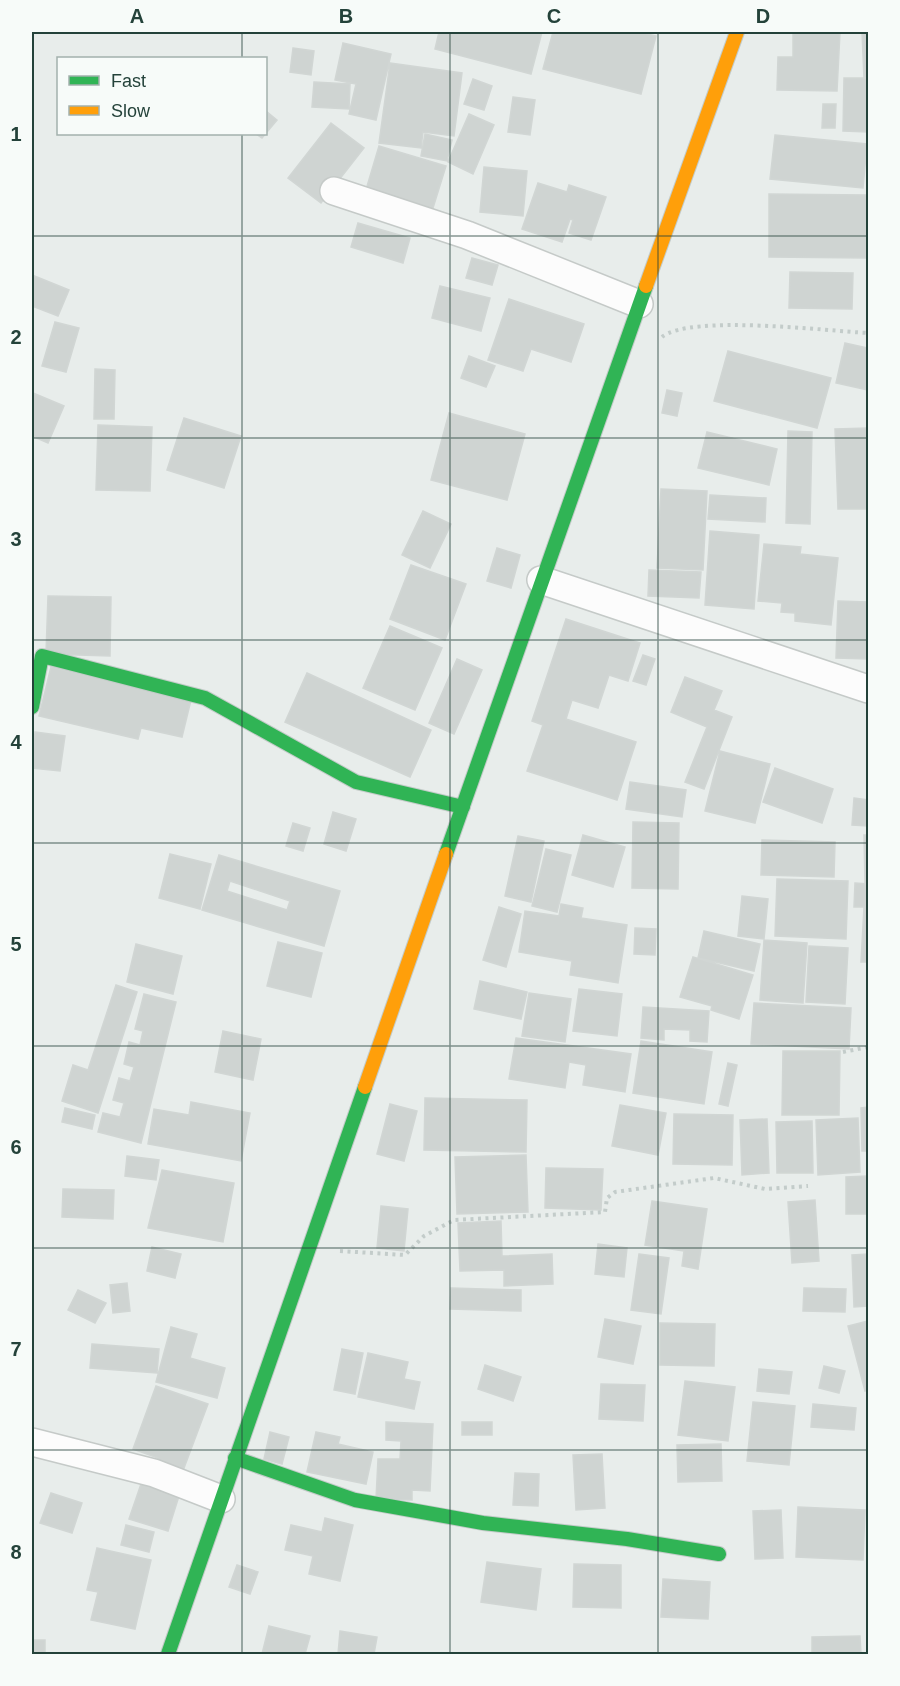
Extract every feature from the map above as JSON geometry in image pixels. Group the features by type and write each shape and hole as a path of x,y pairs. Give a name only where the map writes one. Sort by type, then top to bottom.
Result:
{"street":[{"path":"168,1654 541,580 737,32"},
{"path":"334,191 467,235 639,304"},
{"path":"541,580 868,689"},
{"path":"32,707 42,656 205,698 356,782 463,807"},
{"path":"32,1442 154,1473 221,1499"},
{"path":"235,1458 355,1500 483,1523 627,1539 719,1554"}],"path":[{"path":"660,338 669,331 717,325 868,333"},
{"path":"843,1052 868,1047"},
{"path":"309,1246 361,1254 405,1255 424,1236 454,1220 605,1212 607,1198 615,1192 714,1178 765,1189 808,1186"}],"building":[{"path":"439,32 542,32 531,74 435,49"},
{"path":"553,32 639,32 656,36 641,94 543,69"},
{"path":"793,32 840,32 837,91 777,90 778,57 793,57"},
{"path":"862,32 868,32 868,77 864,78"},
{"path":"343,43 391,54 376,120 349,114 356,84 335,80"},
{"path":"293,48 314,51 311,75 290,72"},
{"path":"390,63 462,73 454,136 423,132 421,148 379,143"},
{"path":"844,78 868,78 868,132 843,131"},
{"path":"473,79 492,86 484,110 464,104"},
{"path":"314,82 350,84 349,109 312,107"},
{"path":"513,97 535,100 530,135 508,132"},
{"path":"823,104 836,104 835,128 822,128"},
{"path":"267,112 277,120 267,132"},
{"path":"469,114 494,125 473,174 448,162"},
{"path":"331,123 364,148 321,203 288,178"},
{"path":"425,134 452,140 447,161 421,156"},
{"path":"775,135 867,144 863,188 770,179"},
{"path":"379,146 446,166 429,221 365,193"},
{"path":"484,167 527,171 523,216 480,212"},
{"path":"538,183 567,192 569,185 606,197 591,240 569,233 573,220 570,219 562,242 522,229"},
{"path":"769,194 867,195 866,258 769,257"},
{"path":"358,223 410,238 403,263 351,247"},
{"path":"472,258 498,265 492,285 466,278"},
{"path":"790,272 853,273 852,309 789,308"},
{"path":"32,275 69,290 58,316 32,306"},
{"path":"440,286 490,298 481,331 432,318"},
{"path":"509,299 584,324 571,362 531,349 523,371 488,360"},
{"path":"55,322 79,328 66,372 42,366"},
{"path":"845,343 868,348 868,390 836,383"},
{"path":"728,351 831,378 817,428 714,401"},
{"path":"469,356 495,366 486,387 461,378"},
{"path":"95,369 115,370 114,419 94,419"},
{"path":"667,390 682,393 677,416 662,413"},
{"path":"33,393 64,406 48,443 32,436"},
{"path":"449,413 525,434 507,500 431,480"},
{"path":"184,418 241,436 224,488 167,470"},
{"path":"98,425 152,427 150,491 96,490"},
{"path":"868,428 868,509 838,509 835,429"},
{"path":"788,431 812,432 810,524 786,523"},
{"path":"707,432 777,449 769,485 698,468"},
{"path":"661,489 707,491 703,570 657,568"},
{"path":"710,495 766,498 765,522 708,519"},
{"path":"423,511 451,524 430,568 402,555"},
{"path":"710,531 759,535 754,609 705,605"},
{"path":"764,544 801,547 800,554 838,558 831,625 795,621 795,613 781,612 782,603 758,601"},
{"path":"497,548 520,555 511,588 487,581"},
{"path":"411,565 466,584 445,640 390,619"},
{"path":"649,570 701,572 699,598 648,596"},
{"path":"48,596 111,597 110,656 46,654"},
{"path":"838,601 868,602 868,659 836,658"},
{"path":"566,619 640,643 628,681 609,675 598,708 572,700 566,719 636,742 617,800 527,771 543,725 532,721"},
{"path":"390,626 442,648 415,710 363,688"},
{"path":"643,655 655,659 646,685 633,681"},
{"path":"457,659 482,670 454,734 429,723"},
{"path":"51,667 191,700 182,737 141,728 138,739 39,716"},
{"path":"307,673 431,730 410,777 285,722"},
{"path":"685,677 722,691 714,710 732,717 704,789 685,782 707,727 671,712"},
{"path":"35,732 65,736 60,771 32,768"},
{"path":"720,751 770,764 755,823 705,811"},
{"path":"775,768 833,789 822,823 763,802"},
{"path":"630,782 686,790 682,817 626,809"},
{"path":"854,798 868,800 868,826 852,825"},
{"path":"333,812 356,819 346,851 324,844"},
{"path":"633,822 679,823 678,889 632,888"},
{"path":"293,823 310,828 303,851 286,846"},
{"path":"583,835 625,847 613,887 572,875"},
{"path":"864,835 868,835 868,883 865,883"},
{"path":"518,836 544,841 531,902 505,896"},
{"path":"762,840 835,842 834,877 761,875"},
{"path":"546,849 571,855 557,912 532,906"},
{"path":"170,854 211,864 200,909 159,898"},
{"path":"219,855 340,891 324,946 202,910","holes":["230,881 290,901 287,910 227,891"]},
{"path":"777,879 848,881 846,939 775,936"},
{"path":"855,883 868,884 868,962 861,962 864,907 854,907"},
{"path":"742,896 768,899 764,939 738,936"},
{"path":"561,904 583,908 581,918 627,925 618,983 570,975 572,961 519,952 525,911 559,916"},
{"path":"499,907 521,914 506,967 483,960"},
{"path":"635,928 656,929 655,955 634,954"},
{"path":"704,931 760,944 754,971 698,958"},
{"path":"764,940 807,943 803,1003 760,1000"},
{"path":"278,942 322,953 311,997 267,986"},
{"path":"136,944 182,956 173,994 127,982"},
{"path":"809,946 848,948 845,1004 806,1002"},
{"path":"693,957 753,975 739,1019 711,1010 712,1006 680,997"},
{"path":"480,981 527,992 521,1019 474,1009"},
{"path":"116,985 137,992 98,1113 62,1101 73,1065 88,1070"},
{"path":"579,989 622,994 617,1036 573,1031"},
{"path":"529,993 571,999 565,1042 522,1036"},
{"path":"144,994 176,1002 141,1143 98,1132 103,1113 120,1117 124,1103 113,1100 119,1078 130,1081 134,1067 124,1064 129,1042 140,1045 143,1031 135,1029"},
{"path":"754,1003 851,1008 849,1049 751,1044"},
{"path":"643,1007 709,1011 707,1042 690,1041 690,1030 664,1029 664,1040 641,1038"},
{"path":"223,1031 261,1039 253,1080 215,1072"},
{"path":"516,1038 631,1054 625,1092 583,1085 586,1065 569,1062 565,1088 509,1079"},
{"path":"641,1041 712,1052 704,1104 633,1093"},
{"path":"783,1051 840,1051 839,1115 782,1115"},
{"path":"728,1063 737,1065 728,1106 719,1104"},
{"path":"425,1098 527,1100 526,1152 424,1150"},
{"path":"191,1102 250,1113 241,1161 148,1144 154,1109 189,1115"},
{"path":"390,1104 417,1111 404,1161 377,1154"},
{"path":"620,1105 666,1113 658,1155 612,1146"},
{"path":"868,1107 868,1151 862,1151 861,1108"},
{"path":"65,1108 95,1115 92,1129 62,1122"},
{"path":"674,1114 733,1115 732,1165 673,1164"},
{"path":"858,1118 860,1172 818,1175 816,1120"},
{"path":"767,1119 769,1173 742,1175 740,1120"},
{"path":"812,1121 813,1173 777,1173 776,1122"},
{"path":"526,1155 528,1212 457,1214 455,1157"},
{"path":"127,1156 159,1160 156,1180 125,1176"},
{"path":"546,1168 603,1169 601,1210 545,1208"},
{"path":"162,1170 234,1183 223,1242 148,1228"},
{"path":"867,1176 867,1214 846,1214 846,1177"},
{"path":"63,1189 114,1190 113,1219 62,1217"},
{"path":"815,1200 819,1261 792,1263 788,1202"},
{"path":"652,1201 707,1209 698,1269 682,1266 684,1251 645,1245"},
{"path":"381,1206 408,1209 404,1251 377,1248"},
{"path":"501,1221 502,1256 552,1254 553,1284 504,1286 504,1270 460,1271 458,1223"},
{"path":"598,1244 627,1248 624,1277 595,1274"},
{"path":"152,1247 181,1254 175,1278 147,1271"},
{"path":"639,1254 669,1258 661,1314 631,1310"},
{"path":"868,1254 868,1306 854,1307 852,1255"},
{"path":"127,1283 130,1311 113,1313 110,1285"},
{"path":"451,1288 521,1290 521,1311 450,1309"},
{"path":"804,1288 846,1289 845,1312 803,1311"},
{"path":"78,1290 106,1303 95,1323 68,1310"},
{"path":"605,1319 641,1326 633,1364 598,1357"},
{"path":"868,1321 868,1390 865,1391 848,1326"},
{"path":"660,1323 715,1324 714,1366 660,1365"},
{"path":"171,1327 197,1334 190,1358 225,1368 217,1398 156,1382"},
{"path":"92,1344 159,1349 157,1373 90,1368"},
{"path":"342,1349 363,1353 355,1394 334,1390"},
{"path":"368,1353 408,1362 404,1379 420,1382 414,1409 358,1397"},
{"path":"485,1365 521,1377 513,1401 478,1389"},
{"path":"824,1366 845,1371 839,1393 819,1388"},
{"path":"759,1369 792,1372 789,1394 757,1391"},
{"path":"685,1381 735,1387 728,1441 678,1435"},
{"path":"601,1384 645,1385 643,1421 599,1419"},
{"path":"156,1386 208,1404 181,1476 155,1467 158,1458 133,1449"},
{"path":"753,1402 795,1406 789,1465 747,1461"},
{"path":"813,1404 856,1408 854,1430 811,1427"},
{"path":"386,1422 433,1424 430,1491 412,1490 412,1500 376,1499 378,1459 400,1459 401,1441 386,1440"},
{"path":"462,1422 492,1422 492,1435 462,1435"},
{"path":"270,1432 289,1437 282,1464 264,1459"},
{"path":"316,1432 340,1437 338,1444 373,1452 366,1484 307,1472"},
{"path":"721,1444 722,1481 678,1482 677,1445"},
{"path":"602,1454 605,1508 576,1510 573,1455"},
{"path":"515,1473 539,1474 538,1506 513,1505"},
{"path":"141,1484 179,1496 168,1531 129,1519"},
{"path":"51,1493 82,1503 72,1533 40,1523"},
{"path":"798,1507 865,1510 863,1560 796,1557"},
{"path":"781,1510 783,1558 755,1559 753,1511"},
{"path":"325,1518 353,1525 340,1581 309,1574 313,1556 285,1550 291,1525 322,1532"},
{"path":"126,1525 154,1532 149,1552 121,1545"},
{"path":"97,1548 151,1560 135,1629 91,1620 98,1592 87,1590"},
{"path":"487,1562 541,1569 536,1610 481,1602"},
{"path":"574,1564 621,1565 621,1608 573,1607"},
{"path":"237,1565 258,1572 250,1594 229,1587"},
{"path":"663,1579 710,1582 708,1619 661,1617"},
{"path":"269,1626 310,1636 305,1654 262,1654"},
{"path":"340,1631 377,1637 374,1654 338,1654"},
{"path":"860,1636 861,1654 812,1654 812,1637"},
{"path":"32,1640 45,1640 45,1654 32,1654"}],"traffic: fast":[{"path":"446,854 646,286"},
{"path":"32,707 42,656 205,698 356,782 463,807"},
{"path":"168,1654 365,1087"},
{"path":"235,1458 355,1500 483,1523 627,1539 719,1554"}],"traffic: slow":[{"path":"646,286 737,32"},
{"path":"365,1087 446,854"}]}
